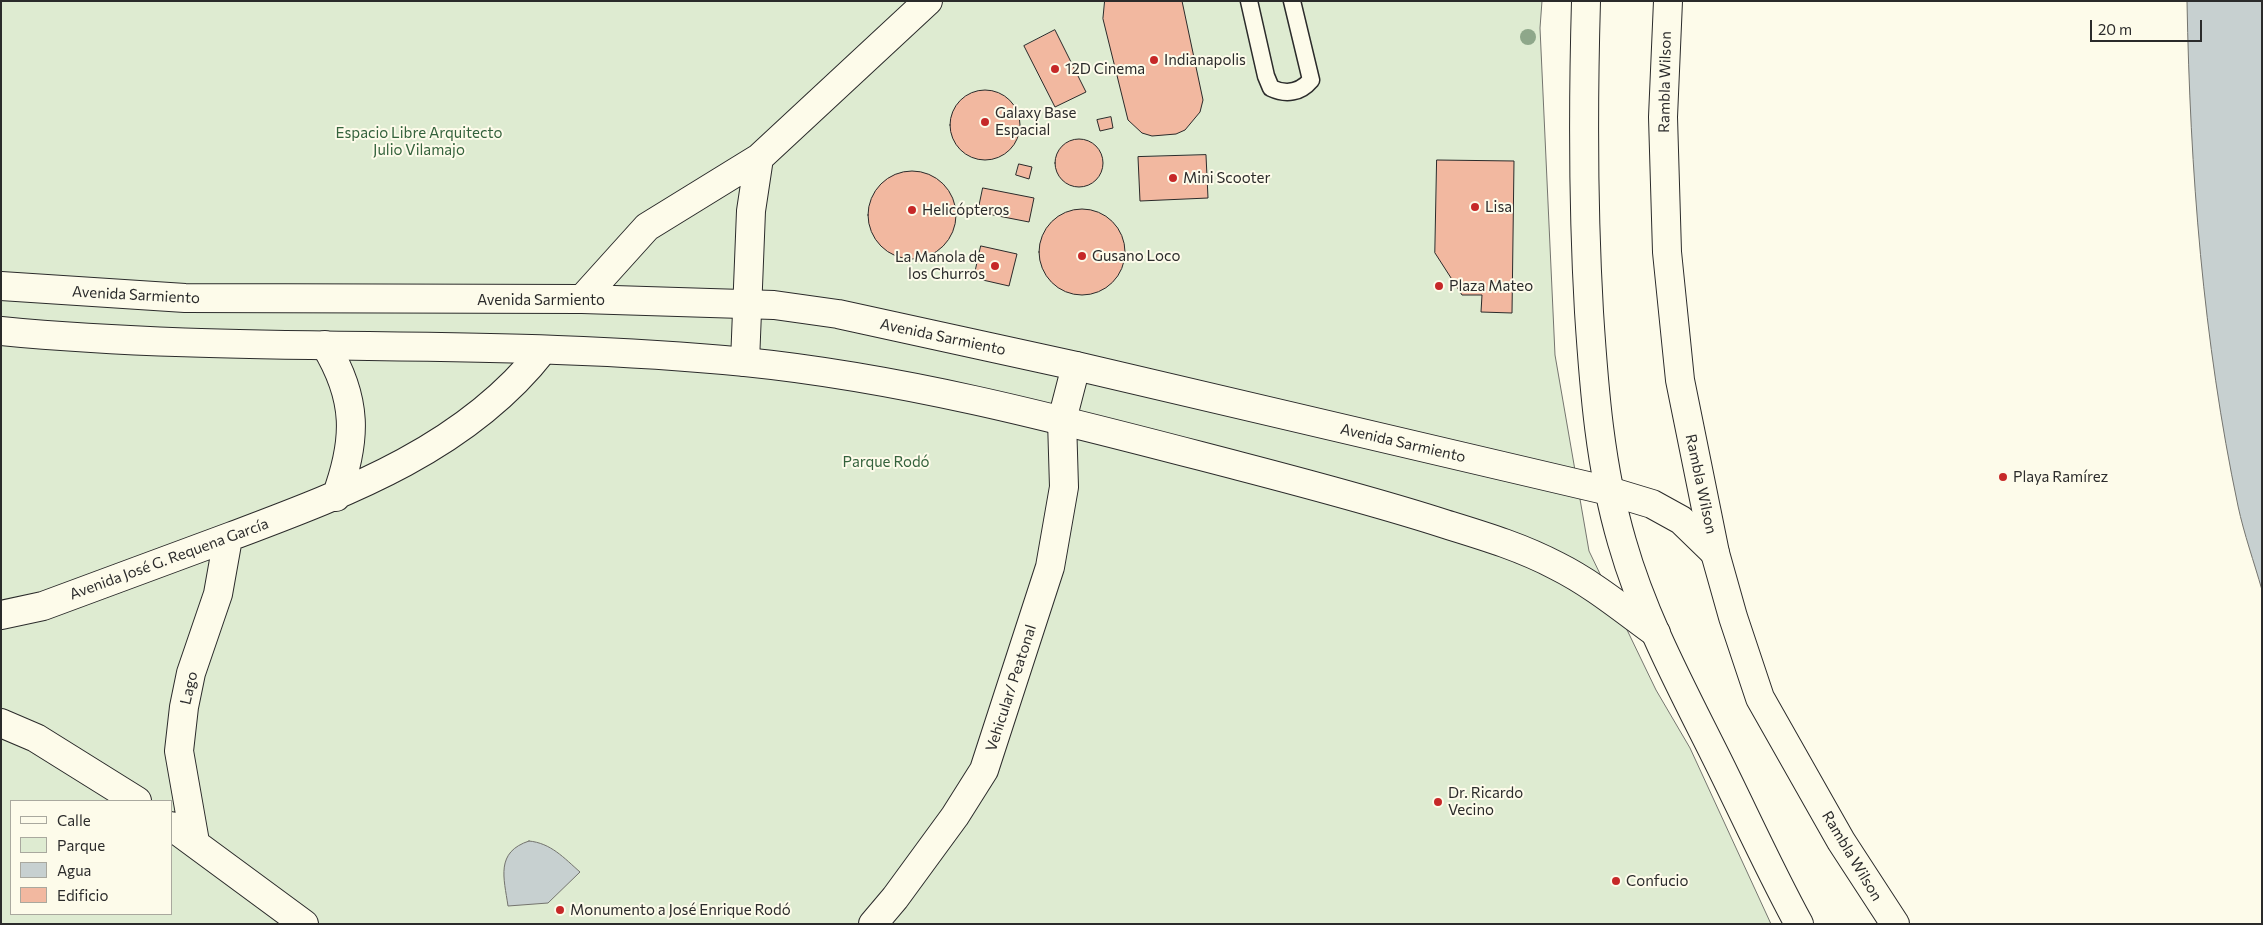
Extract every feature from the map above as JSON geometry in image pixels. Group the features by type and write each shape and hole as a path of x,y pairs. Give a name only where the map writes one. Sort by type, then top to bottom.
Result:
{"street":[{"path":"582,299 647,227 759,158 928,1"},
{"path":"1586,1 1582,134 1583,208 1594,388 1609,491 1637,588 1656,633 1684,696 1772,874 1799,924"},
{"name":"Rambla Wilson","path":"1668,1 1663,117 1667,252 1680,380 1715,553 1733,617 1760,698 1841,841 1895,924"},
{"path":"745,362 751,211 759,158"},
{"name":"Avenida Sarmiento","path":"1,286 185,298 582,299 746,303 838,314 1076,366 1609,491 1652,504 1681,520 1715,553"},
{"path":"1,330 89,339 543,350 745,362 880,381 1062,420 1369,499 1504,542 1555,565 1587,583 1656,633"},
{"path":"325,345 346,386 351,411 351,440 345,471 336,497"},
{"name":"Avenida José G. Requena García","path":"1,615 43,606 336,497 443,442 511,388 543,350"},
{"path":"1062,420 1076,366"},
{"name":"Vehicular/ Peatonal","path":"873,924 895,898 955,816 984,770 1050,568 1064,487 1062,420"},
{"name":"Lago","path":"195,842 179,751 184,707 191,673 218,594 228,538"},
{"path":"1,723 36,738 135,800"},
{"path":"172,827 304,924"}],"lane":[{"path":"1249,1 1266,76 1271,88 1281,92 1295,92 1305,87 1311,80 1292,1"}],"green space":[{"name":"Parque Rodó","path":"1,1 1542,1 1540,28 1555,355 1589,551 1656,690 1690,748 1771,924 1,924"}],"water":[{"path":"2187,1 2262,1 2262,590 2238,506 2226,444 2207,318 2200,255 2191,128"},
{"path":"529,841 551,848 580,872 548,903 508,906 504,876 506,859 518,846"}],"building":[{"name":"Indianapolis","path":"1105,1 1182,1 1203,100 1200,112 1185,130 1176,134 1152,136 1142,133 1128,120 1103,19"},
{"name":"12D Cinema","path":"1055,30 1086,92 1055,107 1024,46"},
{"name":"Galaxy Base Espacial","path":"978,90 992,90 1005,96 1014,105 1020,118 1018,138 1010,150 992,160 978,160 965,154 956,145 950,132 950,118 956,105 965,96"},
{"path":"1111,117 1113,128 1100,131 1097,120"},
{"path":"1074,139 1084,139 1096,146 1103,158 1103,168 1096,180 1084,187 1074,187 1066,183 1059,176 1055,168 1055,158 1059,150 1066,143"},
{"name":"Mini Scooter","path":"1206,155 1208,198 1140,201 1138,157"},
{"name":"Lisa","path":"1437,160 1514,161 1512,313 1481,312 1482,295 1462,295 1435,253"},
{"path":"1019,164 1032,167 1029,179 1016,175"},
{"name":"Helicópteros","path":"912,171 929,174 943,184 953,198 956,215 953,232 943,246 929,256 912,259 895,256 881,246 871,232 868,215 871,198 881,184 895,174"},
{"path":"983,188 1034,198 1029,222 978,212"},
{"name":"Gusano Loco","path":"1082,209 1106,216 1118,228 1125,252 1118,276 1106,288 1082,295 1058,288 1046,276 1039,252 1046,228 1058,216"},
{"name":"La Manola de los Churros","path":"981,246 1017,254 1009,286 974,278"}],"place":[{"name":"Indianapolis","path":"1154,60"},
{"name":"12D Cinema","path":"1055,69"},
{"name":"Galaxy Base Espacial","path":"985,122"},
{"name":"Mini Scooter","path":"1173,178"},
{"name":"Lisa","path":"1475,207"},
{"name":"Helicópteros","path":"912,210"},
{"name":"Gusano Loco","path":"1082,256"},
{"name":"La Manola de los Churros","path":"995,266"},
{"name":"Plaza Mateo","path":"1439,286"},
{"name":"Playa Ramírez","path":"2003,477"},
{"name":"Dr. Ricardo Vecino","path":"1438,802"},
{"name":"Confucio","path":"1616,881"},
{"name":"Monumento a José Enrique Rodó","path":"560,910"}],"park label":[{"name":"Espacio Libre Arquitecto Julio Vilamajo","path":"419,142"}]}
